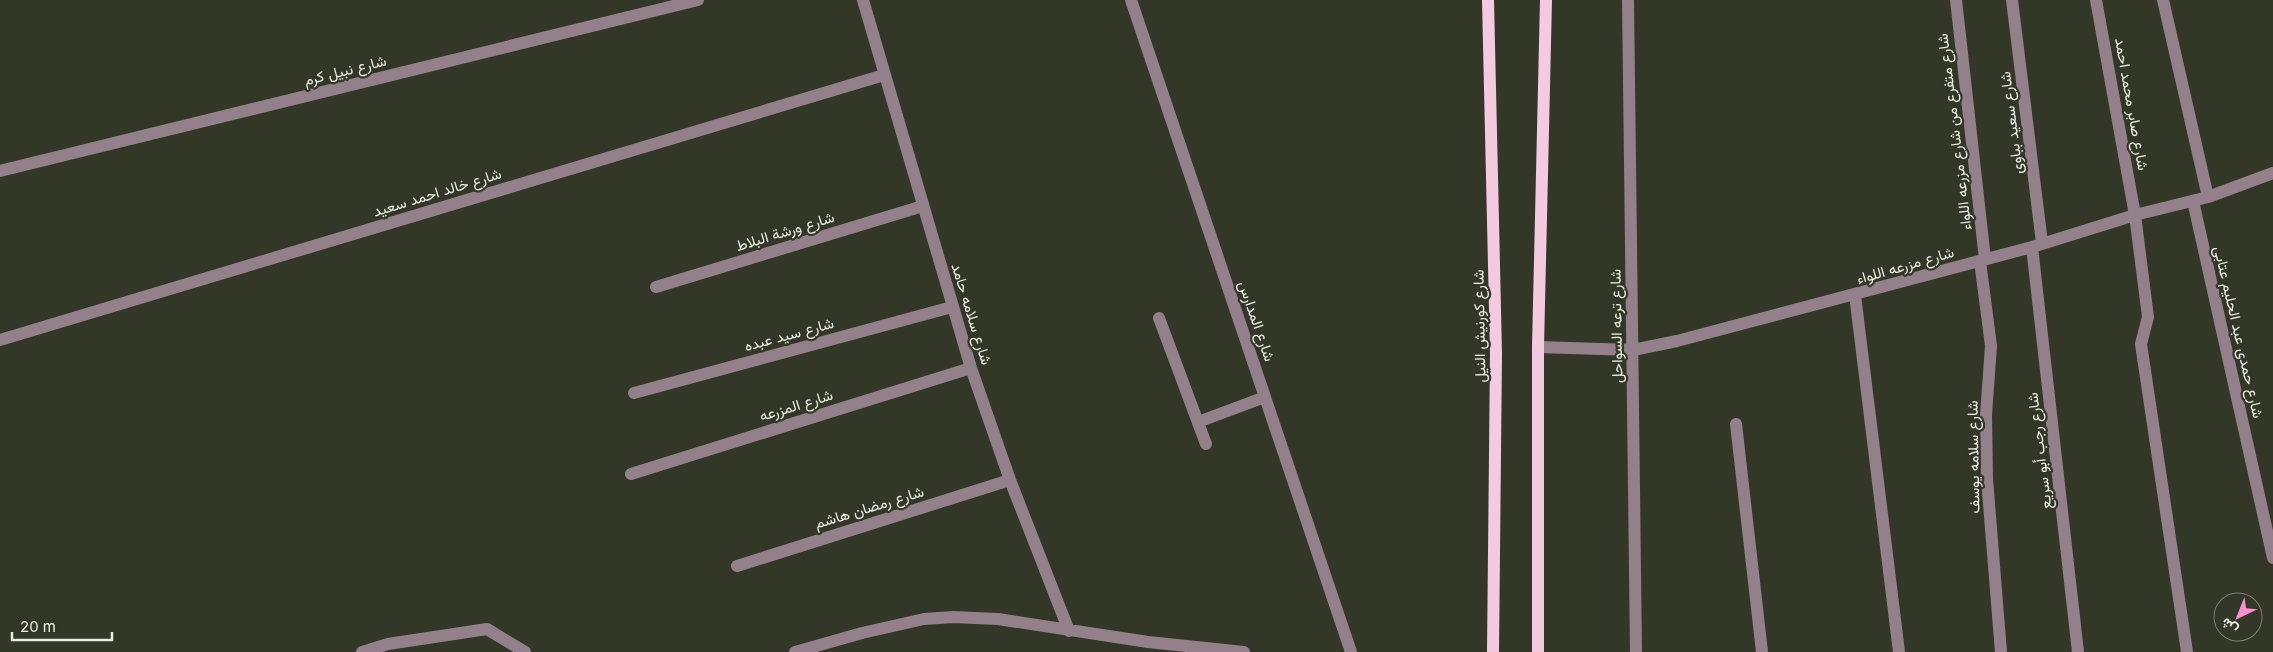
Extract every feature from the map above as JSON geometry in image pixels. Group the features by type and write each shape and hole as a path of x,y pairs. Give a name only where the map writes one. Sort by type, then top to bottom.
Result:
{"main road":[{"name":"شارع كورنيش النيل","path":"1488,0 1496,354 1493,652"},
{"path":"1538,652 1538,347 1546,0"}],"street":[{"name":"شارع نبيل كرم","path":"0,171 698,0"},
{"name":"شارع سلامه حامد","path":"863,0 971,368 1010,480 1069,631"},
{"name":"شارع المدارس","path":"1131,0 1352,652"},
{"name":"شارع ترعه السواحل","path":"1628,0 1636,652"},
{"name":"شارع متفرع من شارع مزرعه اللواء","path":"1956,0 1983,260"},
{"name":"شارع سعيد بباوى","path":"2012,0 2037,245"},
{"name":"شارع صابر محمد احمد","path":"2096,0 2135,215 2148,318 2141,344 2187,652"},
{"path":"2163,0 2208,196"},
{"name":"شارع خالد احمد سعيد","path":"0,340 884,75"},
{"name":"شارع مزرعه اللواء","path":"1538,347 1632,350 1677,341 1855,296 2037,245 2135,215 2193,201 2273,172"},
{"name":"شارع حمدى عبد الحليم عتابى","path":"2193,201 2273,558"},
{"name":"شارع ورشة البلاط","path":"656,286 923,206"},
{"name":"شارع رجب أبو سريع","path":"2037,245 2078,652"},
{"name":"شارع سلامه يوسف","path":"1983,260 1991,346 1986,415 1988,479 2002,652"},
{"path":"1855,296 1899,652"},
{"name":"شارع سيد عبده","path":"634,393 952,307"},
{"path":"1159,318 1206,444"},
{"name":"شارع المزرعه","path":"631,474 971,368"},
{"path":"1198,422 1265,397"},
{"path":"1736,424 1762,652"},
{"name":"شارع رمضان هاشم","path":"737,566 1010,480"},
{"path":"795,652 924,619 953,617 998,620 1148,642 1244,652"},
{"path":"362,652 388,644 487,629 525,652"}]}
